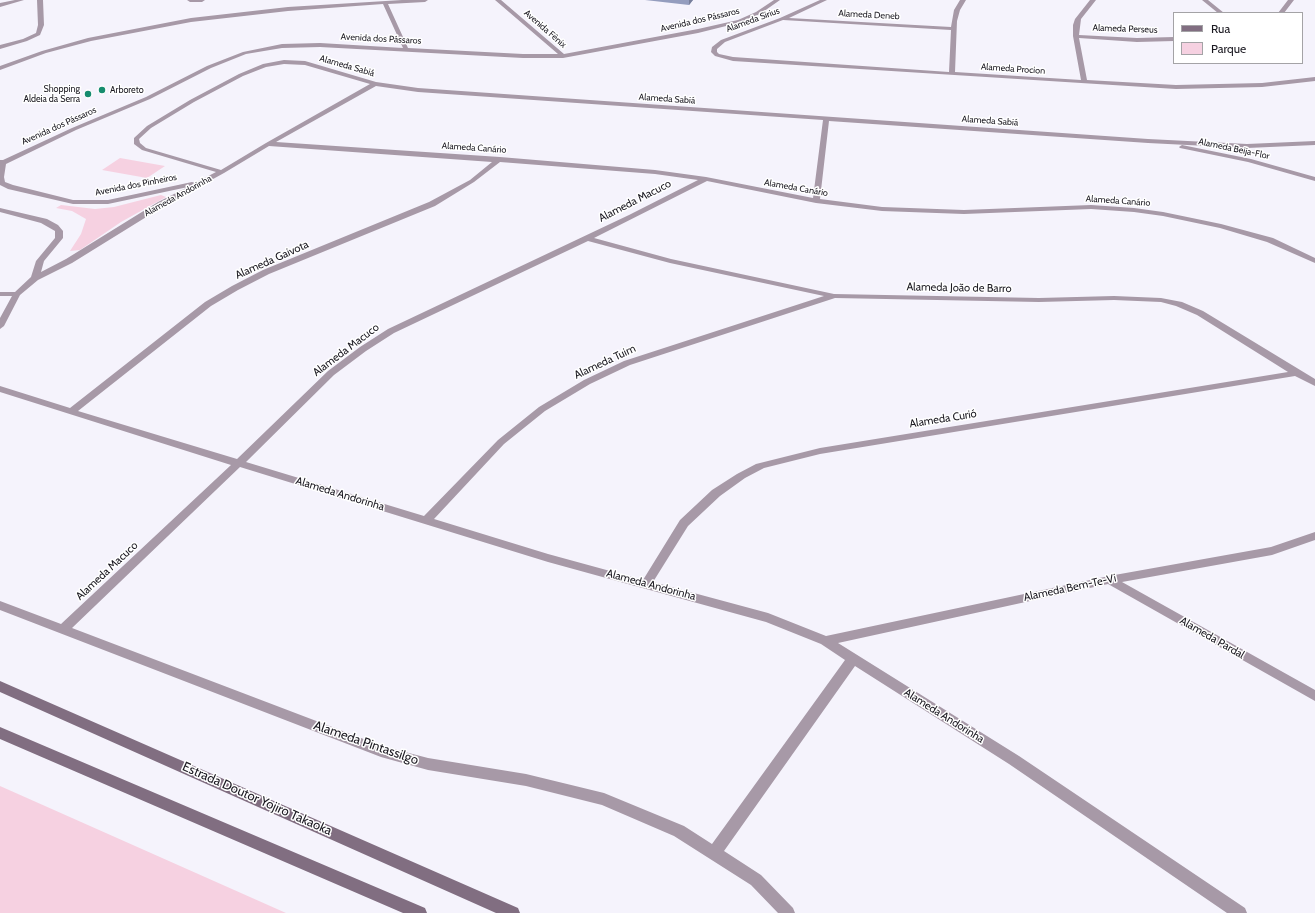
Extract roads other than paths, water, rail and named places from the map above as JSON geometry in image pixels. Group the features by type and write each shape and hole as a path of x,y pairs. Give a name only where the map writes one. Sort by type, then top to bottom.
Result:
{"main road":[{"name":"Estrada Doutor Yojiro Takaoka","path":"0,686 513,913"},
{"path":"0,733 420,913"}],"street":[{"path":"0,5 21,0"},
{"path":"0,47 25,40 38,34 41,26 40,0"},
{"path":"190,0 202,0"},
{"path":"385,3 400,0"},
{"path":"0,68 72,44 107,35 171,23 288,9 425,0"},
{"name":"Avenida Fênix","path":"498,0 563,56"},
{"name":"Avenida dos Pássaros","path":"1,163 74,128 148,98 209,67 245,53 276,47 301,45 406,49 523,56 563,56 698,31 740,21 758,13 777,0"},
{"name":"Alameda Sirius","path":"713,50 716,45 723,41 782,19 824,0"},
{"path":"952,73 954,21 957,10 963,0"},
{"path":"1084,82 1076,36 1076,25 1078,19 1093,0"},
{"path":"1205,0 1220,12"},
{"path":"1282,12 1291,0"},
{"path":"385,3 406,49"},
{"name":"Alameda Deneb","path":"782,19 954,29"},
{"name":"Alameda Perseus","path":"1076,36 1137,40 1173,39"},
{"name":"Alameda Procion","path":"713,50 717,55 733,59 1176,87 1229,87 1315,79"},
{"name":"Alameda Sabiá","path":"222,172 144,149 137,144 136,139 149,128 192,101 241,75 269,64 284,62 305,63 375,84 418,90 826,120 1148,141 1247,146 1315,144"},
{"name":"Alameda Andorinha","path":"0,326 17,294 35,278 68,260 154,208 222,172 268,144 375,84"},
{"path":"816,201 826,120"},
{"name":"Alameda Beija-Flor","path":"1148,141 1248,160 1315,179"},
{"name":"Alameda Canário","path":"268,144 500,159 655,172 706,179 846,206 922,212 1091,208 1134,210 1163,214 1221,226 1270,240 1315,261"},
{"path":"1247,146 1248,160"},
{"name":"Alameda Gaivota","path":"71,412 208,304 235,288 266,272 432,204 466,184 500,159"},
{"name":"Avenida dos Pinheiros","path":"1,163 1,183 45,196 73,202 92,203 115,201 204,182"},
{"name":"Alameda Macuco","path":"62,630 239,463 331,373 391,331 587,238 706,179"},
{"path":"0,210 44,221 59,231 59,238 40,261 35,278"},
{"name":"Alameda João de Barro","path":"587,238 670,261 834,296 1039,300 1114,298 1161,300 1179,304 1200,313 1296,373 1315,383"},
{"path":"40,261 68,260"},
{"path":"0,294 17,294"},
{"name":"Alameda Tuim","path":"426,521 501,442 542,409 587,382 627,363 834,296"},
{"name":"Alameda Curió","path":"646,584 684,523 716,493 741,476 760,466 789,458 820,452 1296,373"},
{"name":"Alameda Andorinha","path":"0,389 548,558 768,618 825,641 1014,760 1240,913"},
{"name":"Alameda Bem-Te-Vi","path":"825,641 1109,580 1272,550 1315,536"},
{"name":"Alameda Pardal","path":"1109,580 1315,696"},
{"name":"Alameda Pintassilgo","path":"0,605 381,751 428,764 526,780 604,799 679,831 756,880 788,913"},
{"path":"714,853 853,659"}],"place":[{"name":"Arboreto","path":"102,90"},
{"name":"Shopping Aldeia da Serra","path":"88,94"}]}
